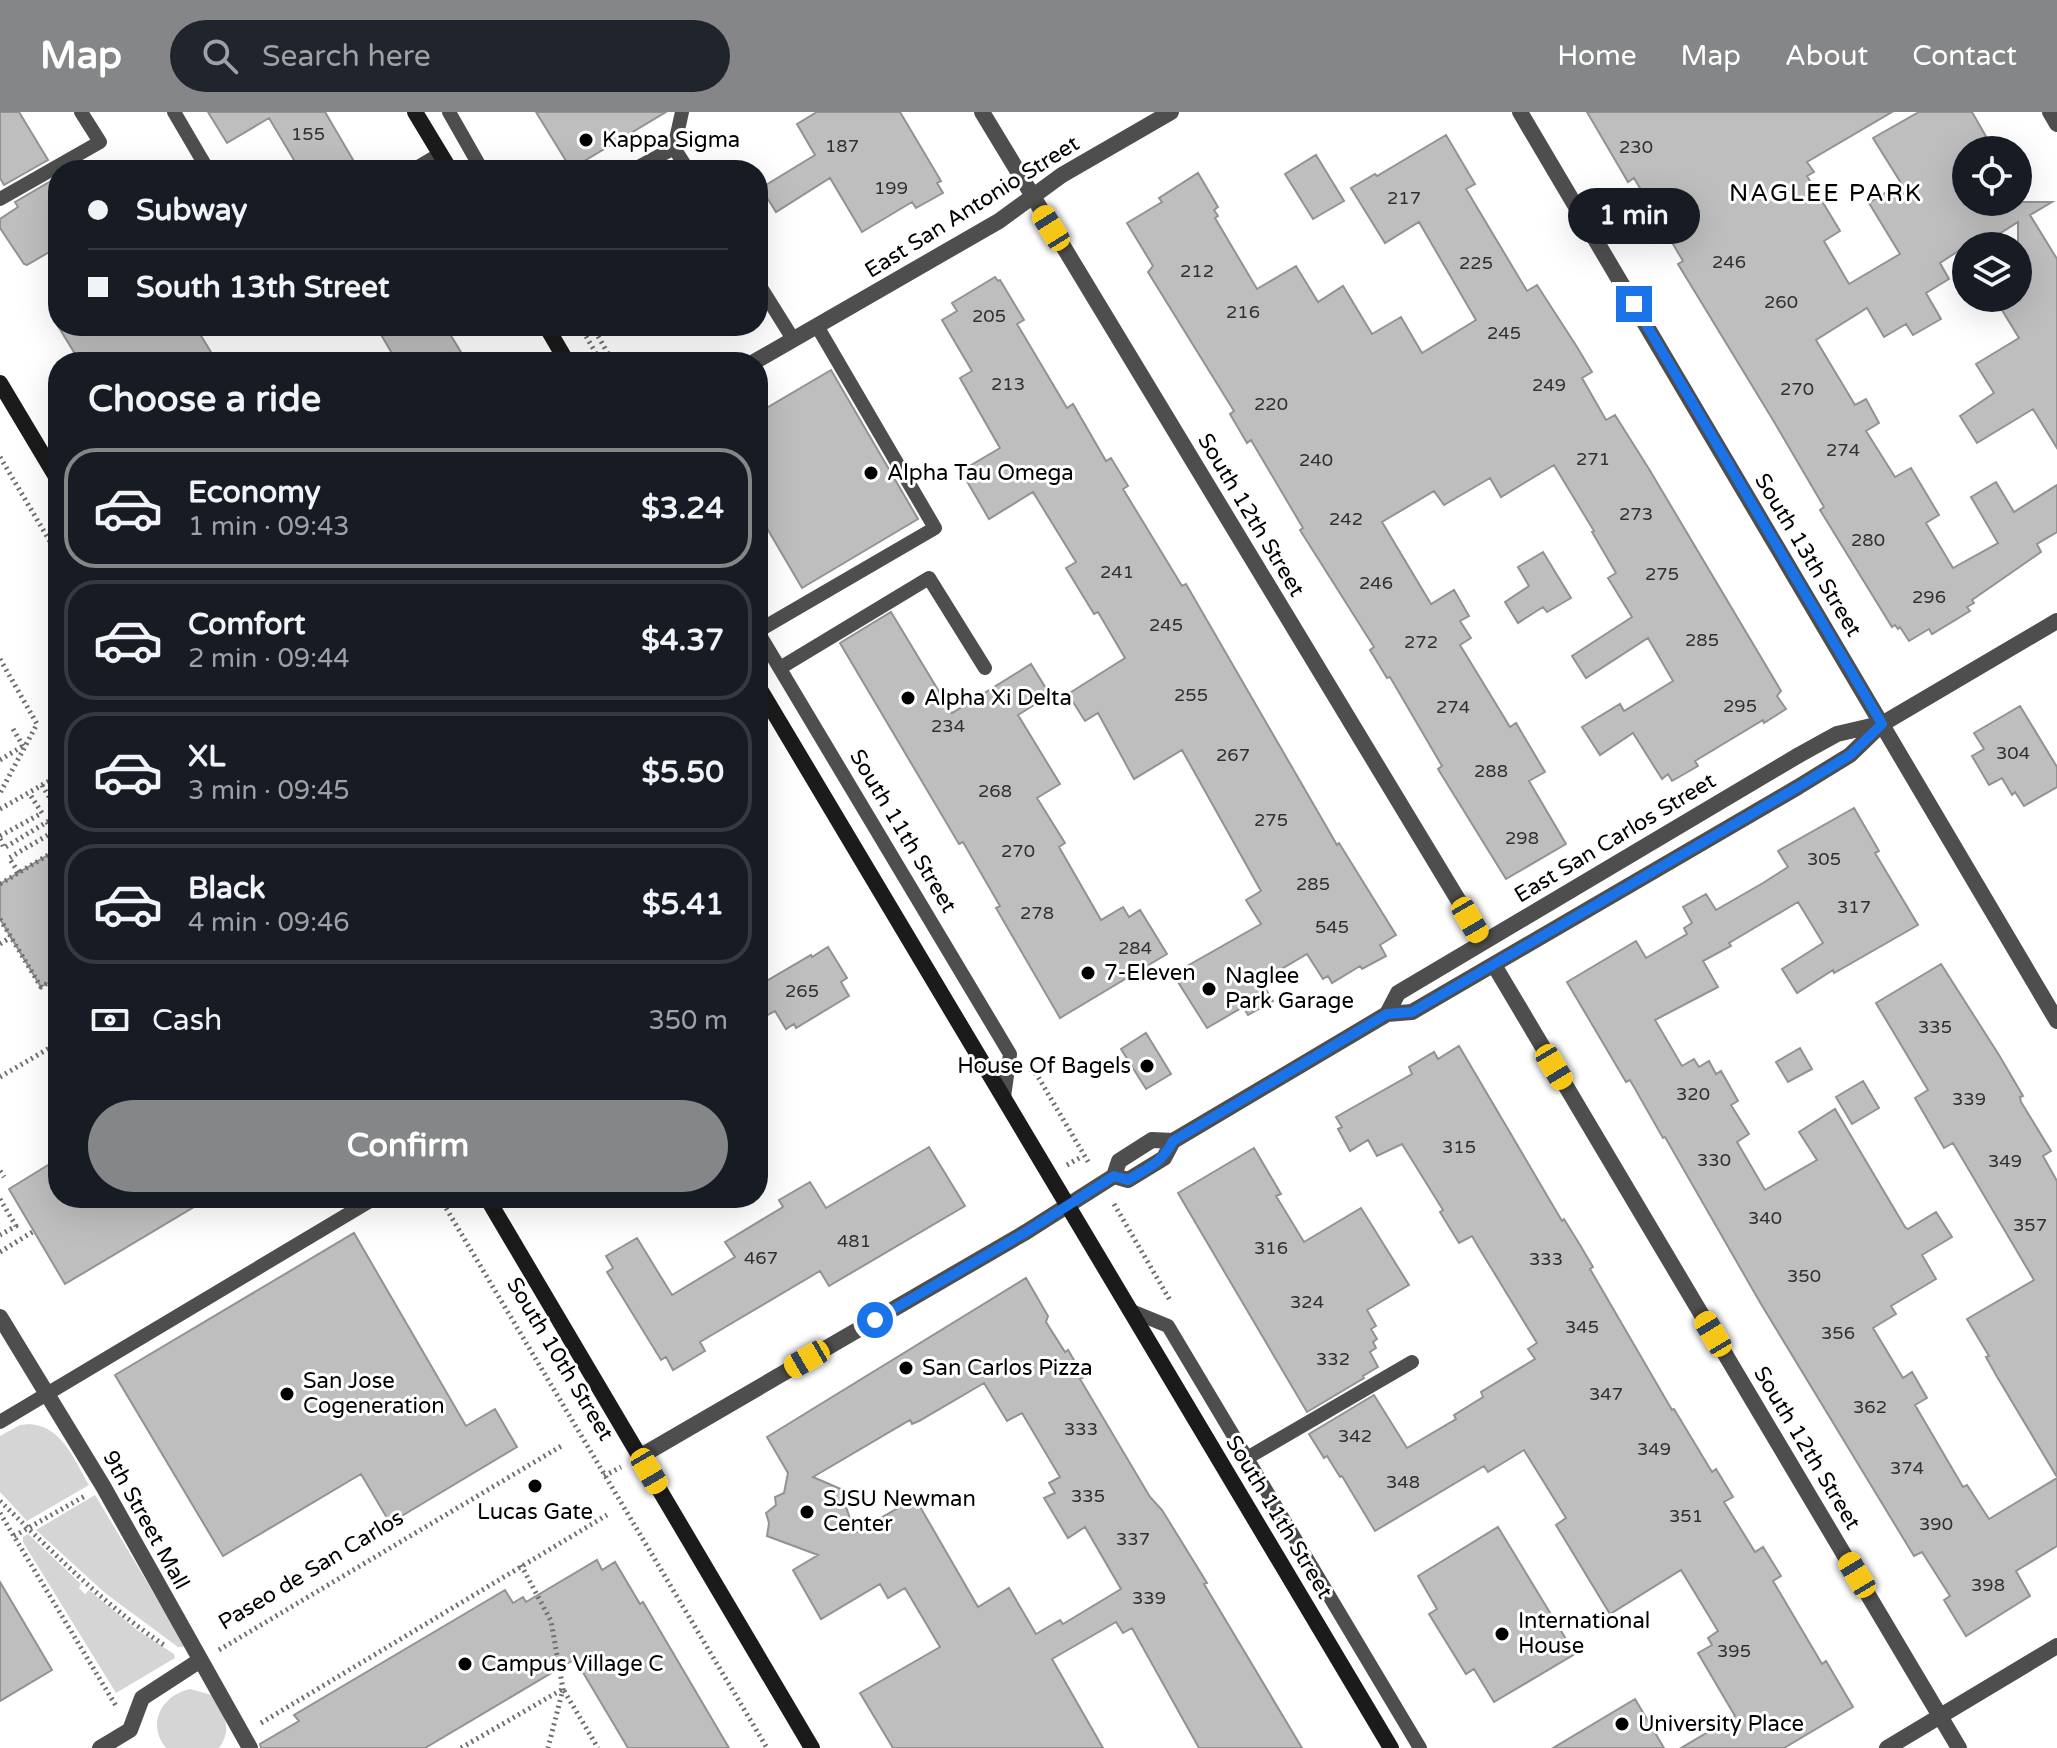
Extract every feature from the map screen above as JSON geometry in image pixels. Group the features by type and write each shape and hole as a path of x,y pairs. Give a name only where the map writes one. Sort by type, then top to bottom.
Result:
{"main road":[{"path":"415,112 444,160"},
{"path":"0,383 48,463"},
{"name":"South 11th Street","path":"768,703 1391,1748"},
{"name":"South 10th Street","path":"493,1208 812,1748"}],"street":[{"name":"South 12th Street","path":"982,112 1483,941"},
{"name":"East San Antonio Street","path":"768,354 999,221 1062,175 1171,112"},
{"name":"South 13th Street","path":"1520,112 2057,1021"},
{"path":"2050,112 2057,124"},
{"name":"East San Carlos Street","path":"641,1456 1114,1176 1128,1180 1164,1158 1173,1141 1387,1014 1412,1012 1494,965 1850,755 1882,724 2057,621"},
{"name":"East San Carlos Street","path":"1387,1014 1398,993 1483,941 1837,734 1882,724"},
{"name":"South 12th Street","path":"1494,965 1959,1748"},
{"name":"9th Street Mall","path":"0,1317 103,1486 248,1745"},
{"path":"1887,1748 2057,1646"},
{"path":"100,1748 130,1730 142,1698 199,1661"}],"lane":[{"path":"68,160 100,142 81,112"},
{"path":"174,112 202,160"},
{"path":"449,112 476,160"},
{"path":"682,112 674,148 682,160"},
{"path":"652,160 674,148"},
{"path":"430,160 440,154"},
{"path":"0,199 48,172"},
{"path":"768,299 793,339"},
{"path":"768,626 935,528 817,326"},
{"path":"780,668 929,578 985,668"},
{"name":"South 11th Street","path":"768,648 1010,1054"},
{"path":"1004,1097 1010,1054"},
{"path":"0,1422 358,1208"},
{"path":"1129,1310 1168,1326"},
{"name":"South 11th Street","path":"1168,1326 1420,1748"},
{"path":"1247,1458 1412,1362"}],"path":[{"path":"0,457 48,538"},
{"path":"0,659 37,724 0,793"},
{"path":"13,729 25,745"},
{"path":"0,760 25,745"},
{"path":"0,809 48,782"},
{"path":"42,785 48,795"},
{"path":"29,793 42,813 0,838 4,848 48,824"},
{"path":"19,873 9,858 48,835"},
{"path":"0,884 48,855"},
{"path":"0,919 41,987 48,983"},
{"path":"0,944 11,937"},
{"path":"0,1077 48,1049"},
{"path":"1010,1054 1037,1075 1077,1143"},
{"path":"1066,1165 1081,1157"},
{"path":"0,1235 16,1226 1,1202"},
{"name":"South 10th Street","path":"446,1208 767,1748"},
{"path":"1128,1228 1172,1300 1168,1326"},
{"path":"0,1252 34,1231"},
{"name":"Paseo de San Carlos","path":"199,1661 563,1445"},
{"path":"14,1536 103,1486"},
{"path":"0,1501 116,1611 183,1658 199,1661"},
{"path":"0,1513 130,1730"},
{"path":"248,1745 257,1725 607,1515"},
{"path":"521,1565 551,1621 563,1689 598,1748"},
{"path":"461,1748 563,1689"},
{"path":"548,1748 563,1689"}],"shaded area":[{"path":"20,1425 41,1426 59,1438 89,1485 27,1521 0,1492 0,1436"},
{"path":"95,1495 183,1647 178,1647 105,1593 36,1530"},
{"path":"28,1534 81,1584 79,1588 85,1594 89,1590 137,1630 174,1654 175,1658 116,1693 23,1542 23,1537"},
{"path":"190,1689 212,1695 223,1715 226,1734 219,1748 166,1748 160,1739 157,1720 160,1712 172,1697"}],"building":[{"path":"0,112 19,112 48,160 4,185 0,178"},
{"path":"208,112 325,112 353,160 294,160 269,118 227,143"},
{"name":"Kappa Sigma","path":"536,112 666,112 586,160 565,160"},
{"path":"817,112 900,112 941,181 937,183 943,193 916,208 912,202 862,232 830,178 776,212 768,199 768,184 815,155 797,124"},
{"path":"1587,112 1892,112 1807,162 1814,172 1807,176 1840,231 1824,241 1849,284 1900,254 1869,203 1901,183 1873,138 1919,112 1972,112 1986,136 1952,136 1952,216 2031,216 2057,259 2057,448 2033,409 1977,443 1960,416 1994,393 1976,364 2019,338 2003,312 2032,312 2032,232 2018,232 2018,222 2002,232 1952,232 1952,255 1940,263 1949,279 1926,293 1941,319 1913,335 1906,324 1884,337 1867,308 1816,340 1855,405 1866,399 1879,423 1866,431 1895,477 1911,468 1939,515 1926,523 1953,568 1998,543 1971,497 1996,482 2014,512 2057,485 2057,532 2037,544 2041,552 1972,600 1974,603 1967,607 1970,611 1932,634 1929,629 1909,641 1900,627 1892,627 1820,510 1824,507 1773,420 1678,264 1683,261 1634,178 1628,182"},
{"path":"1446,135 1475,184 1466,189 1527,291 1537,285 1577,347 1592,372 1582,378 1606,420 1615,415 1649,469 1781,691 1777,696 1786,709 1695,761 1698,766 1672,781 1668,774 1662,779 1633,733 1600,755 1582,727 1620,704 1624,711 1673,681 1648,638 1586,678 1572,656 1632,617 1608,578 1616,573 1554,465 1501,497 1490,478 1444,505 1434,491 1382,522 1431,604 1454,590 1469,616 1460,621 1471,638 1460,645 1510,727 1516,723 1545,772 1529,781 1566,844 1506,879 1438,769 1442,766 1390,677 1387,678 1370,650 1374,647 1300,530 1303,528 1251,440 1247,443 1230,414 1234,411 1148,272 1153,266 1127,223 1162,202 1159,198 1198,173 1218,207 1214,210 1218,216 1215,218 1257,289 1296,266 1318,302 1343,286 1372,334 1401,317 1422,353 1476,320 1419,222 1385,243 1351,188"},
{"path":"1316,155 1344,201 1313,219 1285,174"},
{"path":"48,183 48,253 27,265 0,228 0,219 18,207 15,202"},
{"path":"2032,202 2052,202 2032,214"},
{"path":"995,277 1000,280 1024,320 1017,324 1067,408 1073,404 1106,461 1111,458 1128,486 1123,489 1182,586 1186,584 1337,845 1339,843 1396,935 1380,945 1386,956 1362,969 1360,966 1332,983 1328,976 1323,979 1307,954 1261,981 1273,1001 1248,1015 1243,1007 1207,1028 1173,974 1261,924 1246,900 1261,891 1182,750 1134,779 1098,713 1085,721 1068,694 1125,658 1098,612 1094,614 1066,568 1076,562 1033,492 989,519 961,471 1000,448 960,378 972,371 942,320 957,311 952,303"},
{"path":"64,336 201,336 211,352 74,352"},
{"path":"382,336 451,336 461,352 391,352"},
{"name":"Alpha Tau Omega","path":"831,370 918,519 802,588 768,530 768,407"},
{"path":"1543,552 1571,598 1547,612 1543,607 1518,623 1505,602 1529,586 1518,567"},
{"path":"891,612 952,713 1031,664 1050,695 1018,715 1060,784 1037,798 1065,843 1059,847 1101,920 1123,907 1129,917 1140,910 1167,954 1060,1018 996,908 1000,906 963,842 959,844 840,643"},
{"path":"2020,706 2057,767 2057,787 2024,806 2015,792 2012,795 2002,778 1989,785 1972,756 1984,749 1974,733"},
{"path":"1854,808 1879,851 1875,853 1918,925 1834,973 1833,970 1797,993 1782,969 1823,943 1798,902 1703,961 1718,987 1655,1020 1682,1066 1694,1059 1699,1067 1709,1061 1716,1074 1721,1071 1738,1101 1731,1105 1749,1134 1737,1142 1765,1190 1817,1160 1799,1132 1835,1109 1905,1227 1908,1229 1936,1212 1952,1237 1922,1255 1936,1279 1891,1306 1896,1314 1873,1328 1903,1378 1912,1372 1927,1398 1915,1405 1963,1487 1967,1485 1989,1519 2057,1478 2057,1546 2016,1571 2030,1596 1966,1636 1944,1600 1950,1596 1922,1552 1914,1556 1761,1304 1665,1137 1630,1080 1626,1082 1567,982 1636,941 1646,958 1687,934 1684,928 1692,923 1683,907 1706,894 1716,910 1763,883 1788,867 1778,851"},
{"path":"48,855 48,983 41,987 0,919 0,884"},
{"path":"828,947 847,978 841,982 849,996 796,1028 794,1024 786,1029 775,1011 768,1015 768,980"},
{"path":"1941,964 1999,1055 2023,1096 2020,1097 2021,1102 2051,1151 2043,1156 2057,1181 2057,1477 1996,1375 1986,1357 1989,1356 1967,1319 2034,1280 1953,1143 1944,1148 1915,1098 1928,1090 1876,1003"},
{"name":"House Of Bagels","path":"1146,1033 1171,1074 1146,1089 1121,1049"},
{"path":"1459,1046 1562,1221 1564,1219 1593,1267 1590,1269 1672,1410 1712,1472 1716,1469 1733,1497 1724,1502 1755,1552 1763,1547 1781,1576 1773,1581 1822,1664 1826,1661 1853,1707 1784,1748 1681,1748 1735,1716 1698,1653 1712,1645 1708,1638 1718,1631 1681,1570 1610,1614 1556,1525 1566,1518 1524,1450 1488,1472 1484,1466 1375,1531 1342,1476 1327,1456 1324,1458 1309,1434 1374,1395 1407,1448 1456,1419 1454,1415 1483,1397 1481,1392 1535,1359 1528,1349 1537,1343 1472,1236 1459,1243 1440,1212 1443,1210 1402,1144 1377,1156 1368,1140 1350,1151 1338,1129 1342,1127 1336,1117 1412,1074 1409,1067 1434,1052 1438,1059"},
{"path":"1800,1048 1812,1069 1788,1082 1776,1062"},
{"path":"1863,1081 1879,1108 1852,1124 1836,1097"},
{"path":"929,1147 965,1206 829,1286 820,1271 700,1342 705,1351 673,1370 666,1357 661,1360 607,1272 613,1268 606,1256 637,1238 672,1295 735,1257 725,1242 783,1207 779,1200 810,1182 826,1208"},
{"path":"1254,1148 1281,1194 1276,1196 1304,1242 1361,1208 1409,1285 1367,1310 1376,1326 1371,1329 1377,1339 1373,1342 1376,1348 1370,1352 1378,1367 1307,1412 1178,1193"},
{"path":"48,1165 48,1208 192,1208 65,1284 9,1189"},
{"name":"San Jose Cogeneration","path":"354,1233 466,1426 495,1409 517,1447 390,1523 361,1474 223,1556 115,1375"},
{"path":"1026,1278 1048,1316 1046,1322 1065,1352 1068,1350 1084,1377 1080,1379 1150,1497 1162,1510 1207,1583 1204,1584 1302,1748 1199,1748 1132,1628 1123,1633 1116,1622 1052,1659 1103,1748 893,1748 860,1693 940,1647 905,1588 888,1598 880,1584 821,1619 793,1570 818,1555 767,1536 769,1523 766,1513 776,1505 775,1497 784,1493 788,1473 767,1437","holes":["984,1383 1007,1421 1022,1413 1060,1477 1049,1483 1055,1493 1044,1498 1068,1538 1085,1527 1121,1589 1063,1624 1060,1620 1036,1634 1009,1588 978,1607 915,1498 855,1533 843,1490 813,1477 910,1420 912,1424 919,1421"]},
{"name":"International House","path":"1498,1527 1575,1654 1494,1702 1474,1669 1466,1674 1429,1614 1437,1609 1418,1576"},
{"path":"597,1560 602,1570 615,1562 640,1604 643,1602 729,1748 628,1748 575,1659 425,1748 261,1748 260,1744 299,1721 294,1715 505,1590 513,1603 523,1597 526,1602"},
{"path":"0,1582 52,1670 0,1701"},
{"name":"University Place","path":"1635,1699 1664,1748 1553,1748"}],"place":[{"name":"Kappa Sigma","path":"586,140"},
{"name":"Alpha Tau Omega","path":"871,473"},
{"name":"Alpha Xi Delta","path":"908,698"},
{"name":"7-Eleven","path":"1088,973"},
{"name":"Naglee Park Garage","path":"1209,989"},
{"name":"House Of Bagels","path":"1147,1066"},
{"name":"San Carlos Pizza","path":"906,1368"},
{"name":"San Jose Cogeneration","path":"287,1394"},
{"name":"Lucas Gate","path":"535,1486"},
{"name":"SJSU Newman Center","path":"807,1512"},
{"name":"International House","path":"1502,1634"},
{"name":"Campus Village C","path":"465,1664"},
{"name":"University Place","path":"1622,1724"}],"district":[{"name":"NAGLEE PARK","path":"1826,193"}],"route":[{"path":"875,1320 1026,1232 1114,1176 1128,1180 1164,1158 1173,1141 1387,1014 1412,1012 1798,787 1850,755 1882,724 1634,304"}]}
